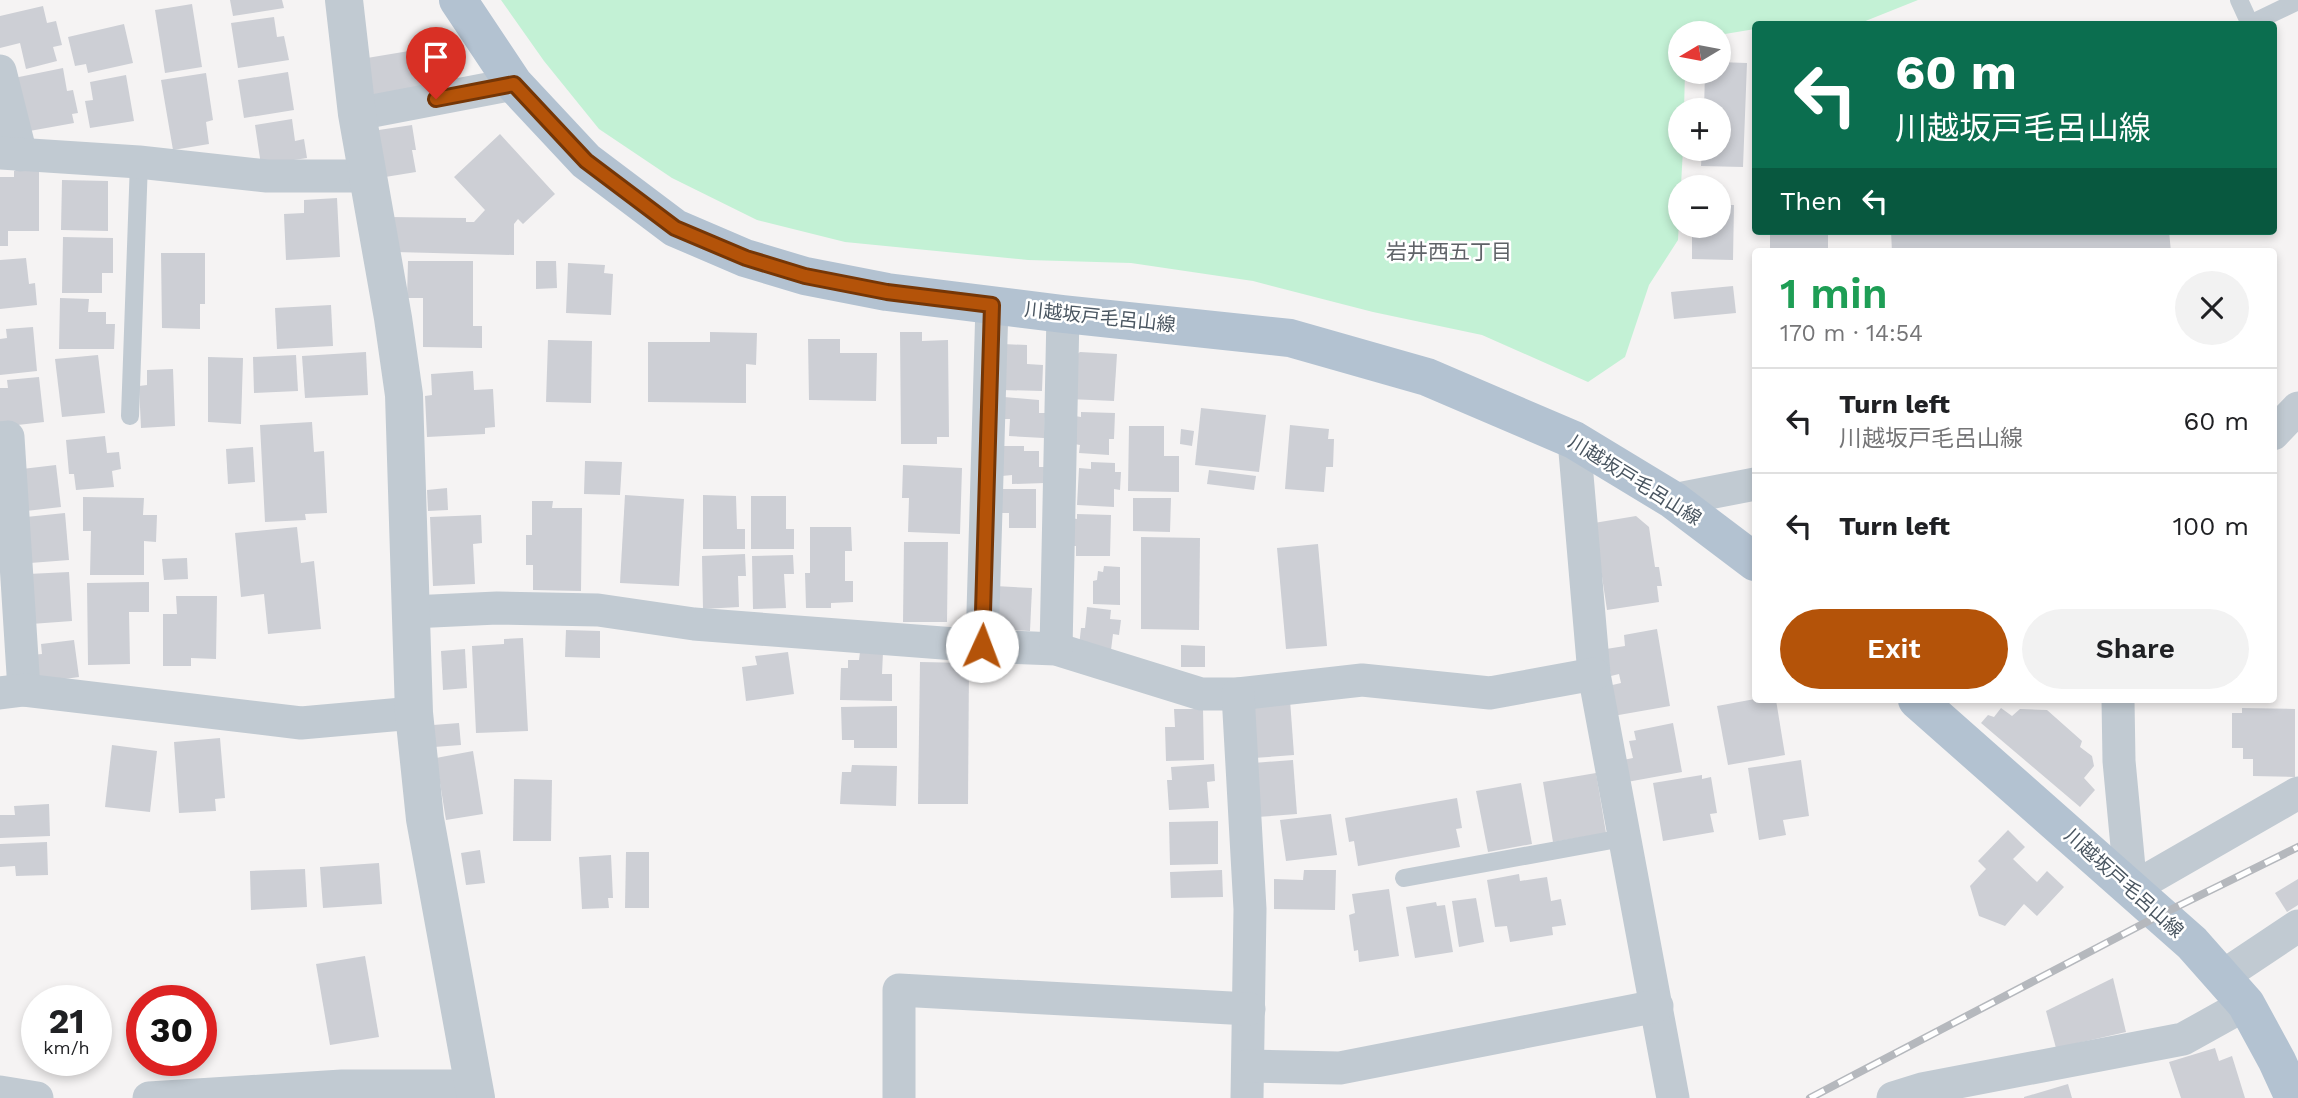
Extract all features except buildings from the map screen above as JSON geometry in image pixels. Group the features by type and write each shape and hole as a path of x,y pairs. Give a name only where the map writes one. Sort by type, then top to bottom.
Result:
{"main road":[{"name":"川越坂戸毛呂山線","path":"458,0 514,84 586,161 675,228 746,258 805,276 887,292 1290,338 1427,377 1574,440 1673,500 1752,560"},
{"name":"川越坂戸毛呂山線","path":"1920,703 2192,943 2234,990 2288,1060 2294,1098"}],"street":[{"path":"149,1098 342,1086 475,1092 425,819 414,713 404,395 357,114 344,0"},
{"path":"0,71 11,154 139,162 267,176 367,176"},
{"path":"357,114 514,84"},
{"path":"982,646 992,305"},
{"path":"1056,649 1063,314"},
{"path":"2277,430 2298,408"},
{"path":"0,438 8,437 12,691 301,723 414,713"},
{"path":"1574,440 1594,674 1672,1098"},
{"path":"1673,500 1752,485"},
{"path":"411,612 497,608 598,610 694,624 982,646 1056,649 1201,694 1238,694 1362,680 1490,693 1594,674"},
{"path":"1238,694 1250,909 1248,1082 1340,1068 1657,1006"},
{"path":"2118,703 2119,761 2131,889 2298,793"},
{"path":"1893,1098 1922,1089 2183,1039 2298,926"},
{"path":"899,1098 900,990 1250,1009"},
{"path":"0,1091 37,1098"}],"lane":[{"path":"2239,0 2249,21"},
{"path":"2256,21 2298,1"},
{"path":"130,416 139,162"},
{"path":"1404,878 1623,838"}],"green space":[{"path":"501,0 1918,0 1866,21 1752,21 1752,30 1731,33 1731,21 1668,21 1668,84 1685,84 1684,98 1668,98 1668,161 1682,161 1682,175 1668,175 1668,238 1678,240 1649,285 1625,357 1588,382 1482,335 1373,312 1253,281 1131,263 1028,260 845,242 757,220 672,178 599,129 544,61"}],"railway":[{"path":"1810,1098 2160,915 2298,847"}],"district":[{"name":"岩井西五丁目","path":"1449,251"}],"route":[{"path":"436,99 514,84 586,161 675,228 746,258 805,276 887,292 992,305 982,646"}]}
